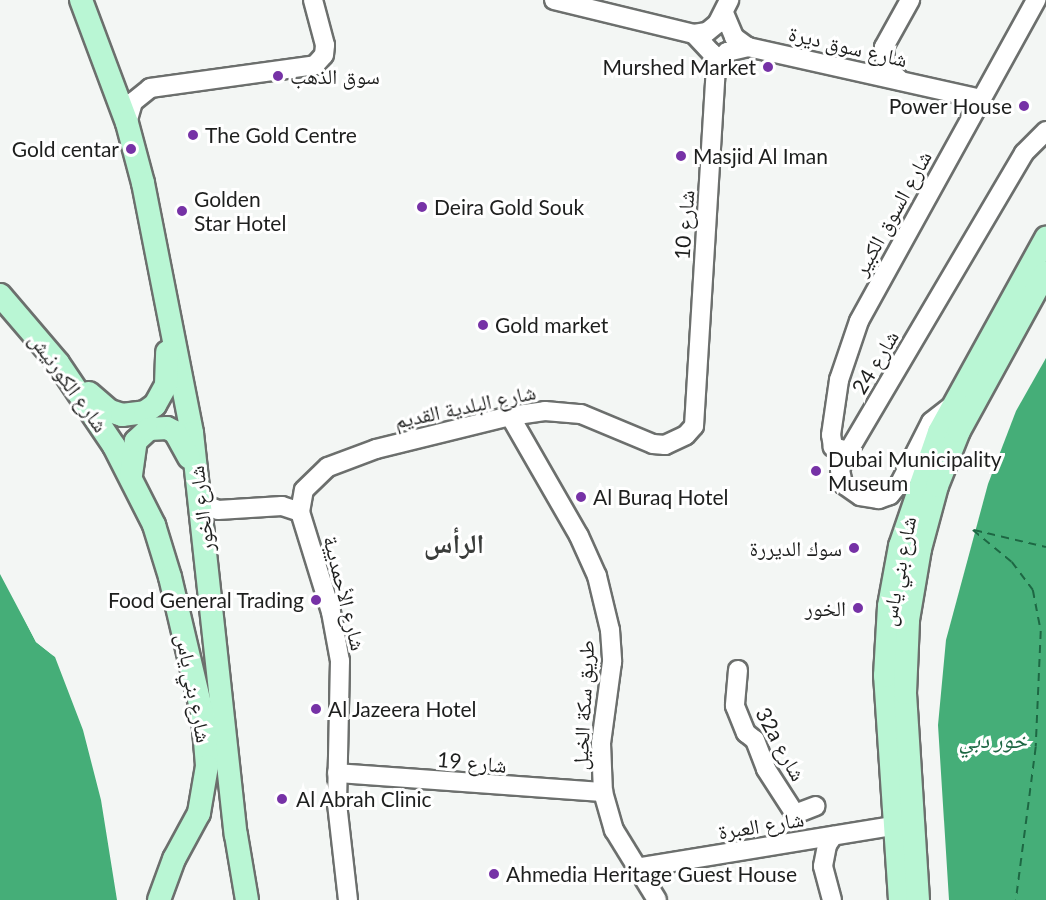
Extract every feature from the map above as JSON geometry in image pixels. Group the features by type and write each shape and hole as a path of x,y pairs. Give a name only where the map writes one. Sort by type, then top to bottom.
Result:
{"main road":[{"name":"شارع الخور","path":"81,0 127,123 167,300 200,495 236,835 247,900"},
{"name":"شارع بني ياس","path":"918,900 905,714 908,620 935,465 950,407 1046,238"},
{"name":"شارع بني ياس","path":"900,900 892,826 885,676 889,606 900,546 935,465 972,405 1046,272"},
{"name":"شارع الكورنيش","path":"0,295 57,363 131,475"},
{"path":"57,363 110,411 134,416 145,412 155,405 166,385 167,300"},
{"path":"131,475 136,441 149,429 167,428 181,438 200,495"},
{"name":"شارع بني ياس","path":"131,475 163,550 206,742 205,790 199,813 174,859 159,900"},
{"path":"900,546 908,542 912,549 903,602 908,620"}],"street":[{"path":"127,123 133,102 150,88 315,65 324,55 325,45 313,0"},
{"path":"554,0 694,34 712,28 726,6"},
{"path":"901,81 886,67 884,47 910,0"},
{"name":"شارع السوق الكبير","path":"848,451 833,447 831,435 848,350 874,292 1036,0"},
{"path":"726,6 734,37 748,47"},
{"path":"694,34 712,53 716,70"},
{"path":"716,70 727,52 748,47"},
{"name":"شارع سوق ديرة","path":"748,47 981,99"},
{"name":"شارع 10","path":"694,426 716,70"},
{"name":"شارع 24","path":"950,407 931,422 900,483 884,498 853,493 843,484 840,470 848,451 1024,153 1046,131"},
{"name":"شارع البلدية القديم","path":"282,506 304,490 328,467 376,449 510,416 545,411 581,414 643,440 665,445 687,435 694,426"},
{"name":"طريق سكة الخيل","path":"510,416 589,554 605,602 612,662 601,743 603,792 614,830 657,900"},
{"path":"200,495 228,511 282,506 300,512 304,490"},
{"path":"204,532 228,511"},
{"name":"شارع الأحمديية","path":"300,512 331,612 340,661 342,725 337,773 338,836 348,900"},
{"name":"32a شارع","path":"738,670 735,706 766,769 795,814 816,807"},
{"name":"شارع 19","path":"337,773 603,792"},
{"name":"شارع العبرة","path":"636,868 892,826"},
{"path":"832,900 823,866 824,855 833,836"}],"water":[{"name":"خور دبي","path":"1046,358 1046,900 949,900 938,725 946,640 988,484 1016,411"},
{"path":"0,574 36,642 55,657 83,730 101,800 117,900 0,900"}],"pier":[{"path":"0,571 20,601 39,640 55,657 36,642"}],"ferry route":[{"path":"973,530 1012,562 1033,590 1041,631 1036,747 1016,900"},
{"path":"974,530 1046,547"}],"place":[{"name":"Murshed Market","path":"768,67"},
{"name":"سوق الذهب","path":"278,76"},
{"name":"Power House","path":"1024,106"},
{"name":"The Gold Centre","path":"193,135"},
{"name":"Gold centar","path":"131,149"},
{"name":"Masjid Al Iman","path":"681,156"},
{"name":"Deira Gold Souk","path":"422,207"},
{"name":"Golden Star Hotel","path":"182,211"},
{"name":"Gold market","path":"483,325"},
{"name":"Dubai Municipality Museum","path":"816,471"},
{"name":"Al Buraq Hotel","path":"581,497"},
{"name":"سوك الديررة","path":"854,548"},
{"name":"Food General Trading","path":"316,600"},
{"name":"الخور","path":"858,608"},
{"name":"Al Jazeera Hotel","path":"316,709"},
{"name":"Al Abrah Clinic","path":"282,799"},
{"name":"Ahmedia Heritage Guest House","path":"494,874"}],"district":[{"name":"الرأس","path":"454,543"}]}
